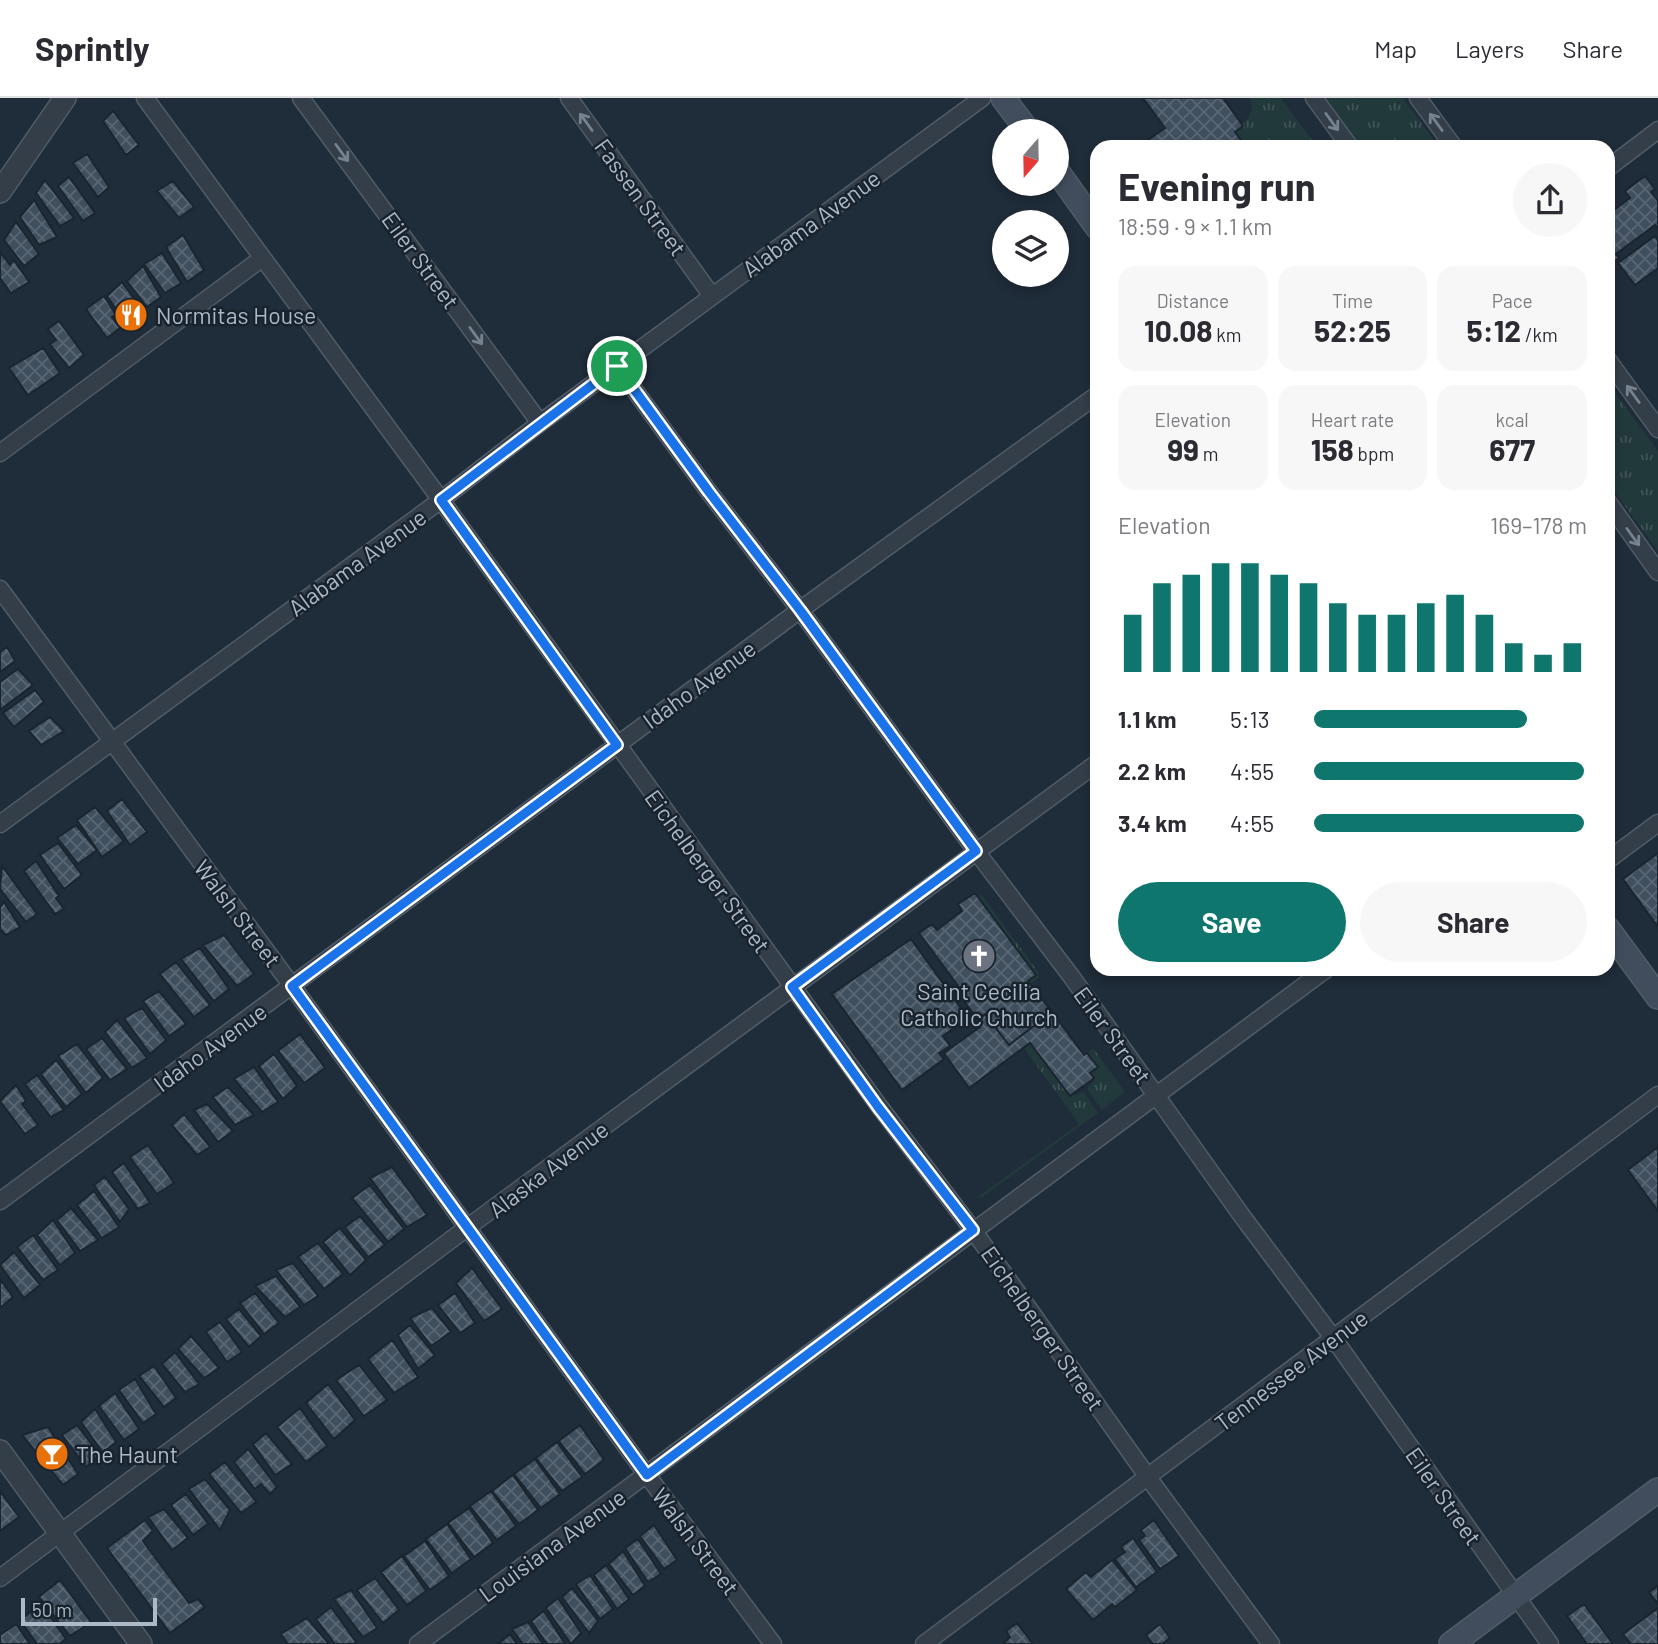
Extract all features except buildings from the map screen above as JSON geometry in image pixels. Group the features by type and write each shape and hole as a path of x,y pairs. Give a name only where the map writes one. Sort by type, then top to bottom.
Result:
{"main road":[{"path":"1003,98 1019,119"},
{"path":"1069,188 1090,217"},
{"path":"1615,939 1658,997"},
{"path":"1451,1644 1658,1490"}],"street":[{"path":"1,187 65,98"},
{"name":"Eichelberger Street","path":"145,98 441,500 878,1107 973,1230 1147,1476 1271,1644"},
{"name":"Eiler Street","path":"301,98 540,423"},
{"name":"Fassen Street","path":"569,98 712,296"},
{"name":"Alabama Avenue","path":"0,824 982,98"},
{"path":"1314,98 1345,140"},
{"path":"1418,98 1449,140"},
{"path":"1615,162 1658,130"},
{"path":"0,453 261,258"},
{"name":"Eiler Street","path":"617,366 1071,976 1334,1339 1550,1644"},
{"path":"1615,369 1658,429"},
{"name":"Idaho Avenue","path":"0,1201 800,610 1090,400"},
{"path":"1615,512 1658,572"},
{"name":"Walsh Street","path":"0,589 773,1644"},
{"name":"Alaska Avenue","path":"0,1578 468,1227 1090,768"},
{"path":"1615,855 1658,823"},
{"name":"Louisiana Avenue","path":"418,1644 1317,976"},
{"name":"Tennessee Avenue","path":"924,1644 1658,1095"},
{"path":"0,1451 141,1644"}],"green space":[{"path":"1250,98 1281,98 1312,140 1241,140 1235,132 1249,117 1252,109"},
{"path":"1325,98 1403,98 1434,140 1356,140"},
{"path":"1615,393 1658,451 1658,551 1615,493"},
{"path":"981,894 1039,973 1038,978 1031,984 1028,981 1036,974 978,896"},
{"path":"1030,1043 1070,1096 1084,1092 1098,1113 981,1198 979,1196 1079,1124 1024,1048"},
{"path":"1093,1048 1125,1092 1102,1110 1087,1089 1094,1081 1090,1073 1098,1067 1087,1053"}],"place":[{"name":"Normitas House","path":"131,315"},
{"name":"Saint Cecilia Catholic Church","path":"979,956"},
{"name":"The Haunt","path":"52,1454"}],"route":[{"path":"617,366 976,851 792,987 878,1107 973,1230 647,1475 292,986 617,745 441,500 617,366"}]}
